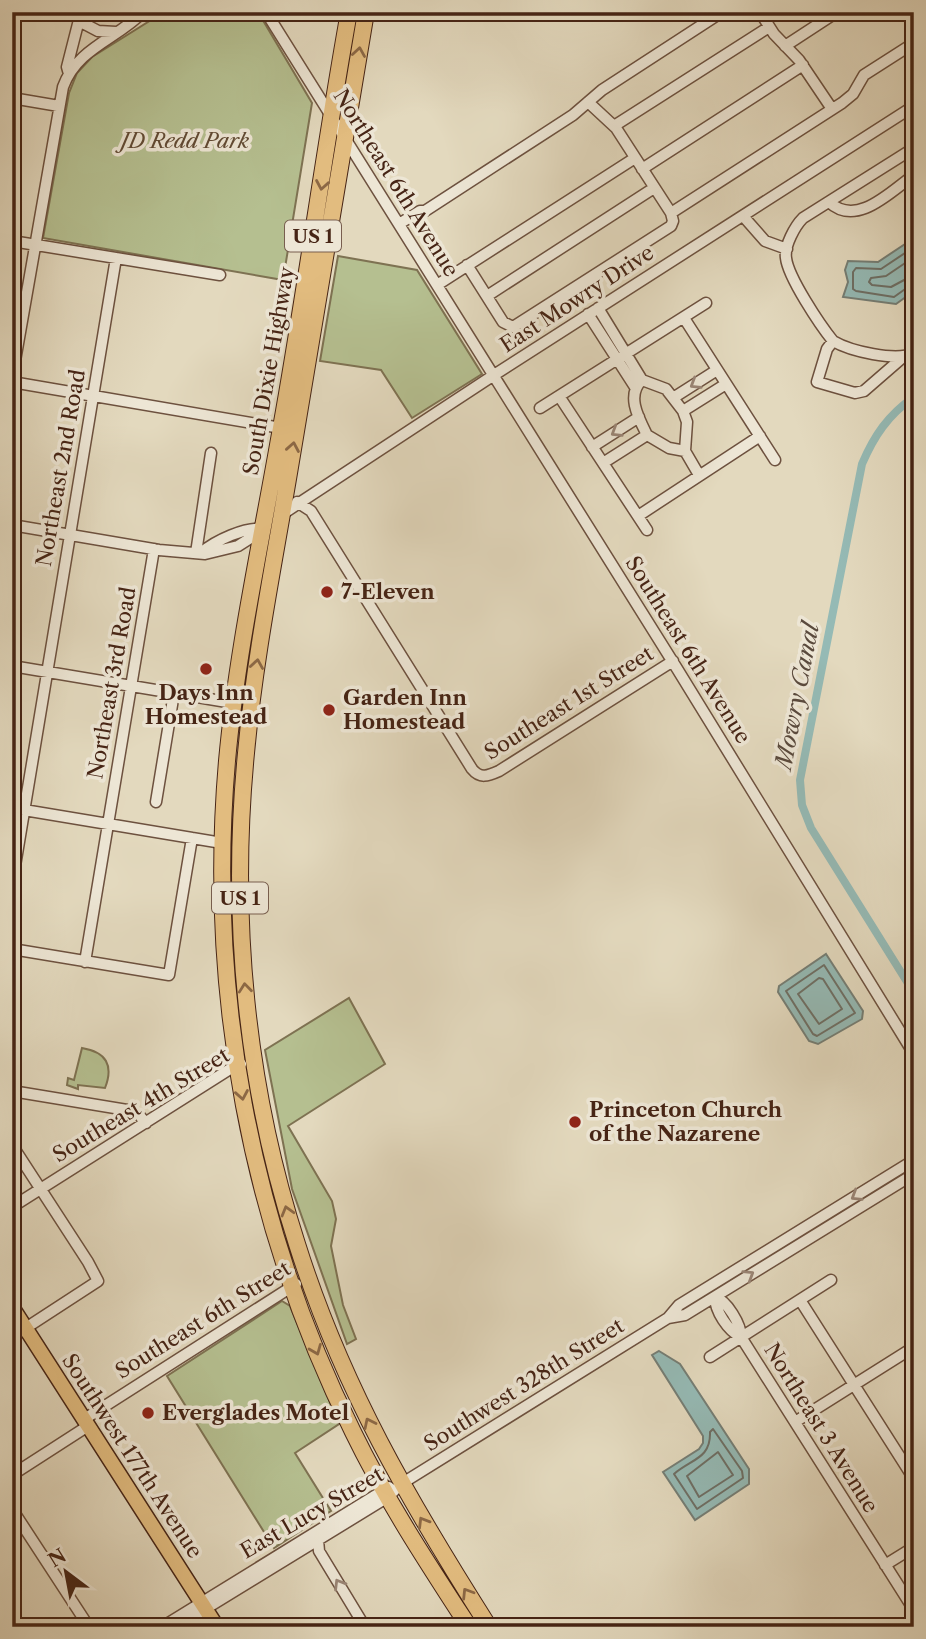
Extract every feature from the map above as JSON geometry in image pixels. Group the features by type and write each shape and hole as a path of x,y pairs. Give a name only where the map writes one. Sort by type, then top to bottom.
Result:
{"highway":[{"name":"South Dixie Highway","path":"263,530 349,12"},
{"name":"South Dixie Highway","path":"282,514 366,12"},
{"name":"US 1","path":"282,514 251,705 240,837 244,981 255,1062 275,1168 307,1277 349,1382 401,1484 489,1627"},
{"name":"US 1","path":"263,530 233,703 222,843 224,955 237,1066 259,1178 292,1287 334,1392 386,1493 469,1627"},
{"path":"228,752 237,768 233,827 240,837"},
{"path":"222,843 231,855 233,910 241,925"}],"main road":[{"name":"Southwest 177th Avenue","path":"12,1307 217,1627"}],"street":[{"path":"143,12 86,54 69,74 59,106 12,380 281,428"},
{"name":"Northeast 6th Avenue","path":"266,12 494,375"},
{"path":"401,226 423,215 425,211 566,119 602,90 722,12"},
{"path":"760,12 769,27 803,65 832,109"},
{"path":"785,46 837,12"},
{"path":"69,74 67,67 80,16 98,31 119,32"},
{"path":"614,126 769,27"},
{"path":"671,213 851,96 864,75 914,43"},
{"path":"642,169 803,65"},
{"path":"12,98 59,106"},
{"path":"467,264 505,324 509,327 516,326 670,227 673,221 671,213 635,158 614,126 588,102"},
{"name":"East Mowry Drive","path":"263,530 297,502 914,106"},
{"path":"902,358 891,358 833,341 791,274 785,255 796,225 914,148"},
{"path":"437,285 635,158"},
{"path":"829,202 836,209 864,210 914,175"},
{"path":"487,296 654,188"},
{"path":"743,216 765,241 786,249"},
{"path":"12,241 220,275"},
{"name":"Northeast 2nd Road","path":"12,884 18,809 46,671 116,258"},
{"path":"540,408 706,303"},
{"path":"593,311 638,383 666,388 683,411 687,422 684,451 699,475"},
{"path":"684,318 775,460"},
{"path":"833,341 827,349 817,382 855,393 864,391 902,358 914,353"},
{"path":"673,398 717,370"},
{"name":"Southeast 6th Avenue","path":"494,375 914,1054"},
{"path":"638,383 633,398 647,435 669,447 684,451"},
{"path":"683,411 726,384"},
{"path":"559,396 647,530"},
{"path":"592,447 639,417"},
{"path":"603,463 647,435"},
{"path":"638,516 760,436"},
{"path":"199,553 198,540 211,453"},
{"path":"297,502 304,509 311,511 311,494"},
{"name":"Southeast 1st Street","path":"311,511 477,774 485,776 499,771 673,661"},
{"path":"12,525 154,549 199,553 243,531 254,528 263,530"},
{"name":"Northeast 3rd Road","path":"85,962 154,549"},
{"path":"12,666 233,703"},
{"path":"156,802 174,693"},
{"path":"18,809 222,843"},
{"path":"12,949 169,975 192,838"},
{"name":"Southeast 4th Street","path":"12,1207 237,1066 255,1062"},
{"path":"12,1091 127,1110 139,1115 146,1123"},
{"path":"12,1145 98,1281 12,1337"},
{"name":"Southwest 328th Street","path":"401,1484 668,1318 678,1305 914,1160"},
{"name":"Southwest 328th Street","path":"668,1318 685,1315 914,1174"},
{"name":"Southeast 6th Street","path":"12,1475 85,1423 307,1277"},
{"path":"710,1357 831,1280"},
{"name":"Northeast 3 Avenue","path":"715,1297 722,1299 732,1324 741,1329 741,1337 914,1609"},
{"path":"800,1300 914,1479"},
{"path":"795,1422 914,1347"},
{"name":"East Lucy Street","path":"162,1627 203,1606 401,1484"},
{"path":"12,1509 89,1627"},
{"path":"311,1541 365,1627"},
{"path":"885,1565 914,1547"},
{"name":"East Lucy Street","path":"176,1627 203,1606"}],"green space":[{"name":"JD Redd Park","path":"164,12 258,12 312,103 283,280 43,238 69,93 77,73 92,57"},
{"path":"338,256 417,270 482,374 412,418 381,370 320,361"},
{"path":"349,998 385,1064 288,1126 332,1201 336,1219 331,1246 343,1305 356,1339 347,1344 292,1189 265,1050"},
{"path":"82,1048 97,1053 106,1061 109,1073 105,1088 78,1085 78,1089 67,1085 68,1078 74,1080"},
{"path":"282,1301 290,1306 339,1424 295,1453 331,1511 274,1548 167,1376"}],"water":[{"path":"914,238 914,291 896,304 843,297 848,282 845,270 848,261 878,262"},
{"path":"826,954 863,1011 862,1019 818,1044 809,1041 778,992 779,986"},
{"path":"659,1351 680,1364 749,1469 749,1484 695,1520 663,1472 699,1449 703,1436 652,1355"}],"waterway":[{"name":"Mowry Canal","path":"914,397 883,427 862,464 800,780 802,805 811,828 914,993"}],"place":[{"name":"7-Eleven","path":"327,592"},
{"name":"Days Inn Homestead","path":"206,669"},
{"name":"Garden Inn Homestead","path":"329,710"},
{"name":"Princeton Church of the Nazarene","path":"575,1122"},
{"name":"Everglades Motel","path":"148,1413"}]}
